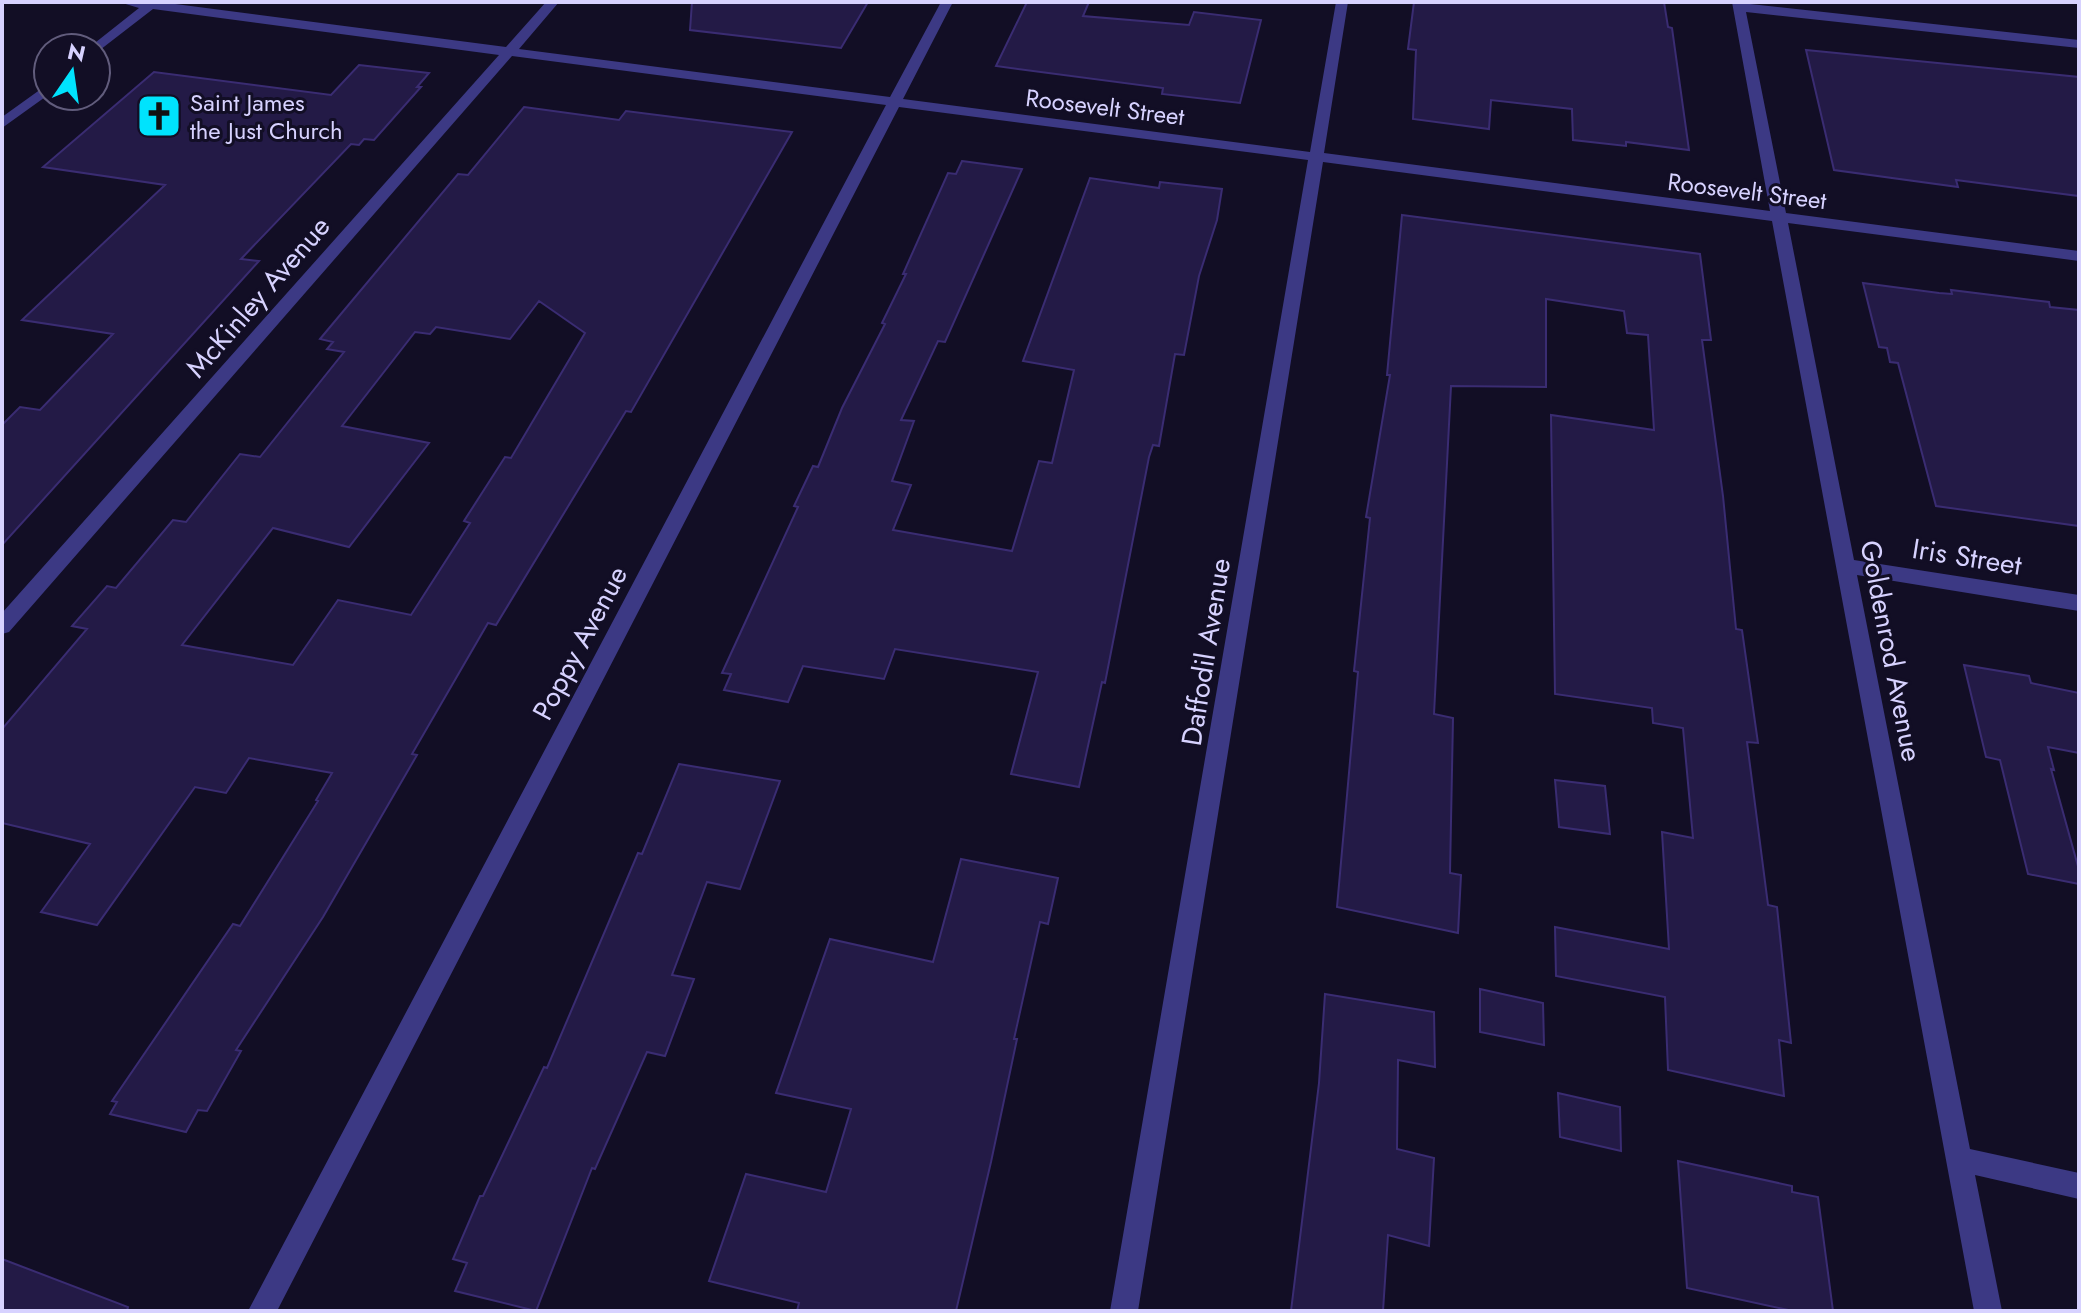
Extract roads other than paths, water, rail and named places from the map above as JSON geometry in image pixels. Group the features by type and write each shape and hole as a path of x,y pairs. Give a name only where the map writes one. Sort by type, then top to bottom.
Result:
{"street":[{"name":"Roosevelt Street","path":"125,2 2079,256"},
{"name":"McKinley Avenue","path":"2,626 553,2"},
{"name":"Poppy Avenue","path":"262,1311 947,2"},
{"name":"Daffodil Avenue","path":"1124,1311 1342,2"},
{"path":"112,36 152,4"},
{"path":"1739,4 2079,44"},
{"name":"Goldenrod Avenue","path":"1739,4 1988,1311"},
{"path":"2,124 32,101"},
{"name":"Iris Street","path":"1847,566 2079,603"},
{"path":"1959,1159 2079,1186"}],"place":[{"name":"Saint James the Just Church","path":"159,116"}]}
